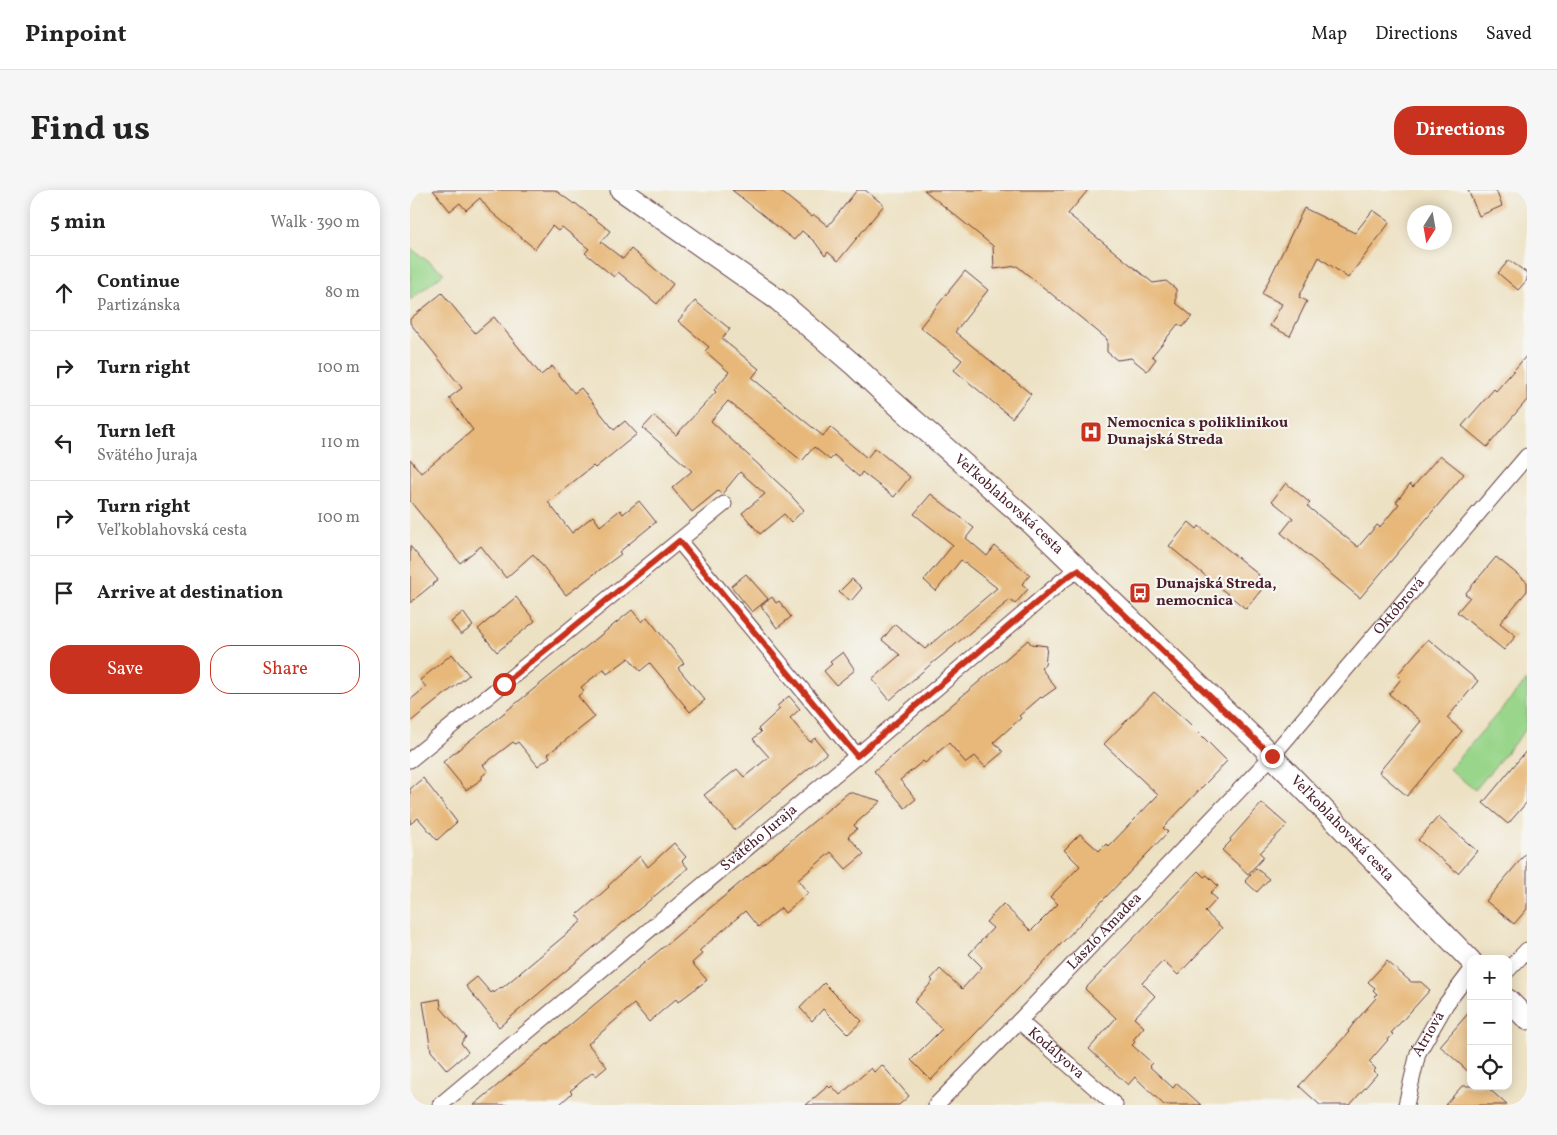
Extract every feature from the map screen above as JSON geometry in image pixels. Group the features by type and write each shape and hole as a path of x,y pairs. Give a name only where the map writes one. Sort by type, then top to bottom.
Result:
{"main road":[{"name":"Veľkoblahovská cesta","path":"621,190 778,300 1034,525 1078,570 1272,756 1467,957"},
{"path":"1512,1004 1527,1020"}],"street":[{"name":"Októbrová","path":"1272,756 1527,456"},
{"path":"410,760 724,504"},
{"path":"679,541 857,756"},
{"name":"Svätého Juraja","path":"440,1105 857,756 1063,580 1078,570"},
{"name":"László Amadea","path":"936,1105 1019,1021 1272,756"},
{"path":"1512,966 1527,950"},
{"name":"Átriová","path":"1406,1105 1418,1054 1446,1004 1467,977"},
{"name":"Kodályova","path":"1019,1021 1115,1105"}],"green space":[{"path":"410,248 444,273 410,300"},
{"path":"1527,680 1527,728 1475,790 1449,769"}],"building":[{"path":"433,190 555,190 575,203 610,231 601,242 623,259 631,249 673,284 657,304 618,272 614,277 585,253 589,249 562,227 558,231 552,226 535,249 489,210 480,198 466,210 460,203 450,211"},
{"path":"732,190 779,190 812,217 814,215 828,226 857,190 865,190 884,205 838,261 828,252 825,256 815,242 802,231 794,240"},
{"path":"924,190 1088,190 1068,214 1153,283 1166,281 1176,289 1176,303 1192,316 1183,327 1178,324 1152,356 1156,359 1147,371 1131,358 1117,360 1107,352 1107,339 1017,266 994,269 993,246"},
{"path":"1468,190 1496,190 1502,206 1479,216"},
{"path":"1304,208 1355,233 1373,210 1390,222 1348,278 1319,257 1299,297 1307,301 1290,336 1270,326 1282,304 1262,294"},
{"path":"1509,260 1527,273 1527,280 1518,290 1498,273"},
{"path":"965,271 988,290 955,332 1031,394 1012,418 954,370 962,360 920,327"},
{"path":"442,293 475,333 494,317 541,375 552,366 574,393 581,388 614,430 625,421 637,434 595,468 593,466 548,502 572,533 593,516 600,526 620,510 623,514 639,501 656,522 619,552 621,554 566,595 533,554 506,578 481,546 460,563 410,501 410,459 421,473 473,430 449,398 462,388 410,323 410,319"},
{"path":"695,301 730,329 722,339 759,369 752,378 823,436 830,427 867,458 875,448 910,477 894,497 862,472 859,477 834,455 830,460 814,447 802,461 728,401 711,421 786,490 804,510 791,522 784,514 760,534 742,513 765,494 740,472 722,494 718,491 692,512 672,488 692,471 643,428 654,416 676,435 716,392 714,390 729,372 705,351 709,347 678,321"},
{"path":"1527,355 1527,400 1487,447 1462,426"},
{"path":"1440,455 1464,474 1360,598 1281,533 1293,518 1272,501 1286,483 1310,503 1307,506 1358,547 1377,525 1380,527 1399,504 1396,502 1410,484 1413,487"},
{"path":"931,494 974,528 966,538 987,556 995,546 1030,575 1022,584 1028,589 1015,604 1010,600 890,700 872,679 900,655 882,640 895,624 925,649 997,588 961,560 936,591 924,580 953,545 914,514"},
{"path":"1189,522 1197,529 1199,526 1259,575 1257,578 1266,584 1246,609 1169,546"},
{"path":"410,546 438,580 410,603"},
{"path":"1496,557 1527,582 1527,591 1500,623 1516,636 1504,650 1457,612 1470,597 1465,594"},
{"path":"746,574 768,599 752,612 731,586"},
{"path":"852,579 862,588 851,601 839,592"},
{"path":"516,597 535,621 497,652 478,629"},
{"path":"772,597 776,603 779,601 791,617 777,628 761,606"},
{"path":"632,610 642,622 647,617 684,663 678,668 705,700 690,712 650,663 640,671 629,658 607,674 604,669 581,687 584,691 578,696 595,717 548,754 550,757 538,766 518,742 515,744 513,742 483,765 488,771 482,776 482,779 466,790 443,762"},
{"path":"463,612 473,626 461,635 451,622"},
{"path":"1428,639 1478,681 1447,718 1462,731 1407,796 1379,772 1421,721 1389,694 1401,679 1397,675"},
{"path":"1028,640 1031,644 1047,646 1045,665 1041,668 1056,688 1041,697 1019,716 1021,718 994,742 1003,752 985,767 975,756 966,763 949,743 925,763 923,761 900,780 916,799 905,808 874,771"},
{"path":"843,652 855,670 836,685 824,671 832,664 830,662"},
{"path":"452,654 469,675 410,722 410,700 426,687 420,680"},
{"path":"1154,692 1188,722 1227,761 1163,828 1168,832 931,1080 911,1060 942,1029 914,1002 933,981 931,979 940,969 962,989 982,967 969,954 993,928 986,922 1003,904 1031,931 1058,904 1050,897 1080,866 1064,850 1080,834 1099,851 1106,844 1109,846 1158,795 1104,744"},
{"path":"789,696 800,709 790,718 810,742 815,738 827,753 735,830 704,795 737,769 744,777 769,757 753,739 761,732 758,729 780,709 777,706"},
{"path":"1527,750 1527,802 1508,824 1483,803"},
{"path":"423,778 457,822 437,840 418,818 410,824 410,789"},
{"path":"849,792 881,801 854,825 857,829 848,836 864,854 846,869 831,852 798,880 808,893 785,913 781,908 758,927 745,911 699,951 702,954 692,963 707,980 678,1002 676,999 649,1022 634,1004 588,1044 607,1067 596,1076 593,1072 570,1091 572,1093 559,1105 474,1105"},
{"path":"1262,803 1287,825 1260,853 1264,857 1248,874 1222,850"},
{"path":"1438,817 1477,851 1458,873 1418,840"},
{"path":"674,843 686,857 682,861 688,868 499,1027 466,986 477,977 491,993 502,988 582,921 577,915 640,856 648,867"},
{"path":"1527,852 1527,909 1514,924 1486,901"},
{"path":"1256,868 1269,879 1257,892 1245,881"},
{"path":"1198,871 1204,877 1207,875 1218,886 1210,893 1217,899 1205,912 1222,928 1178,975 1163,961 1142,983 1155,996 1134,1018 1144,1027 1133,1040 1135,1042 1132,1045 1152,1063 1149,1066 1173,1088 1177,1083 1201,1105 1164,1105 1135,1077 1128,1085 1089,1049 1116,1018 1085,989"},
{"path":"1387,961 1411,982 1421,982 1430,990 1391,1033 1393,1034 1369,1062 1376,1069 1373,1071 1377,1074 1350,1105 1320,1105 1299,1086 1349,1032 1354,1023 1376,998 1374,996 1377,994 1373,990 1375,988 1368,982"},
{"path":"824,983 862,1021 848,1034 823,1009 812,1021 800,1008"},
{"path":"440,999 441,1008 466,1037 461,1043 468,1052 447,1070 431,1051 423,1002"},
{"path":"1467,1015 1467,1070 1440,1046"},
{"path":"882,1065 909,1096 899,1105 806,1105 828,1086 830,1088 832,1086 840,1095 871,1068 874,1072"},
{"path":"1462,1086 1467,1086 1467,1090 1490,1090 1507,1105 1445,1105"}],"place":[{"name":"Nemocnica s poliklinikou Dunajská Streda","path":"1091,432"},
{"name":"Dunajská Streda, nemocnica","path":"1140,593"}],"route":[{"path":"504,684 679,541 857,756 1063,580 1078,570 1272,756"}]}
